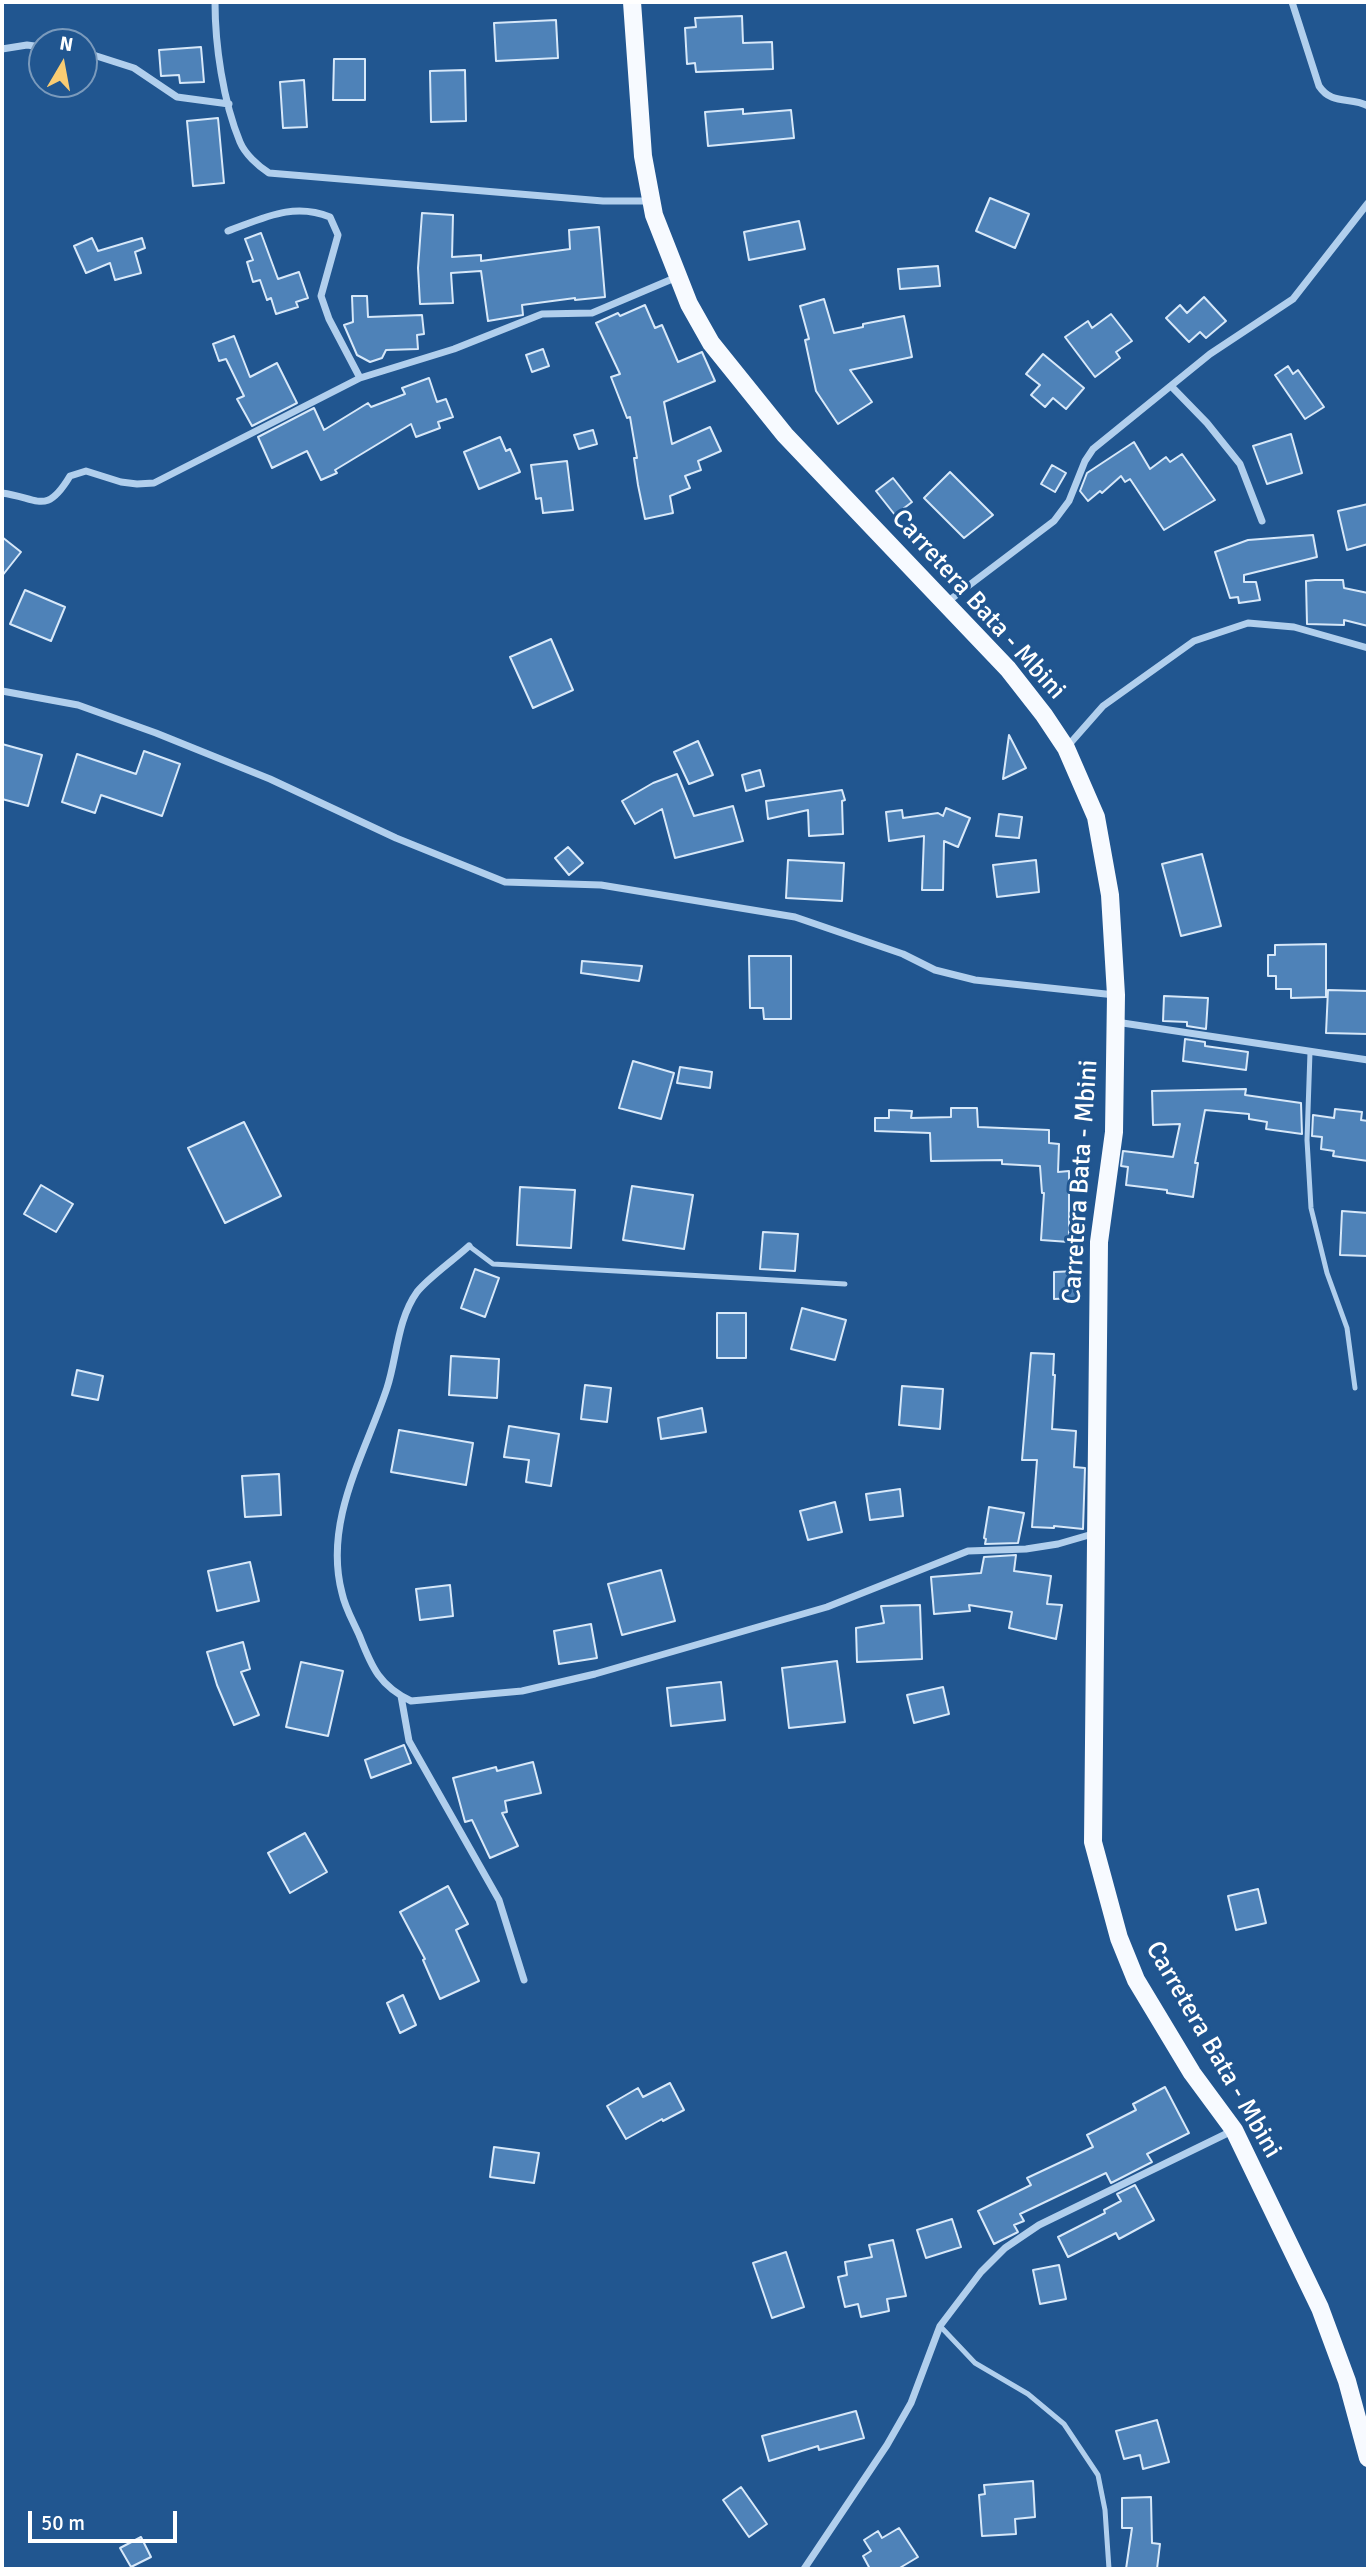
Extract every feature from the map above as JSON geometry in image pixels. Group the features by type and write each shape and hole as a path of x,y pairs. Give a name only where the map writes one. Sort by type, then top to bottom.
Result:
{"main road":[{"name":"Carretera Bata - Mbini","path":"632,2 643,156 654,215 677,277 711,344 785,435 1008,669 1066,748 1096,817 1104,852 1115,941 1116,1022 1114,1132 1099,1242 1093,1842 1119,1938 1136,1980 1192,2073 1234,2130 1320,2308 1347,2381 1368,2458"}],"street":[{"path":"215,2 218,55 240,144 259,167 269,173 603,201 651,201"},
{"path":"1292,2 1324,94 1368,106"},
{"path":"2,49 28,45"},
{"path":"98,56 134,68 177,97 229,104"},
{"path":"947,602 1054,522 1069,501 1085,461 1093,449 1210,354 1293,299 1368,204"},
{"path":"228,231 274,214 299,209 330,217 338,235 321,296 328,319 360,378"},
{"path":"2,494 41,502 59,495 70,476 86,471 121,482 155,483 360,378 454,349 542,314 592,313 677,277"},
{"path":"1171,386 1208,423 1240,464 1262,521"},
{"path":"1066,748 1103,706 1194,640 1248,623 1294,627 1368,648"},
{"path":"2,691 78,705 156,733 270,779 396,838 505,882 601,886 795,917 903,954 935,971 975,980 1116,995"},
{"path":"1116,1022 1368,1060"},
{"path":"469,1246 417,1292 404,1322 386,1392 348,1489 336,1547 342,1593 377,1676 411,1701 522,1691 595,1674 827,1607 968,1551 1027,1549 1097,1533"},
{"path":"401,1696 409,1741 499,1900 524,1980"},
{"path":"804,2569 887,2445 911,2403 940,2326 981,2272 1005,2248 1039,2225 1234,2130"}],"lane":[{"path":"1310,1052 1307,1140 1311,1208 1327,1273 1347,1328 1356,1388"},
{"path":"469,1246 493,1264 845,1284"},
{"path":"940,2326 975,2363 1028,2394 1064,2424 1098,2475 1105,2510 1109,2569"}],"building":[{"path":"742,16 743,43 772,42 773,69 696,72 695,63 687,64 685,28 696,27 695,18"},
{"path":"556,20 558,58 496,61 494,23"},
{"path":"201,47 204,82 180,83 179,75 161,76 159,50"},
{"path":"334,59 365,59 365,100 333,100"},
{"path":"465,70 466,121 431,122 430,71"},
{"path":"304,80 307,127 283,128 280,82"},
{"path":"743,109 743,114 791,110 794,138 708,146 705,112"},
{"path":"218,118 224,183 193,186 187,121"},
{"path":"990,198 1029,214 1015,248 976,231"},
{"path":"422,213 453,215 452,257 481,255 481,261 570,249 569,230 599,227 605,297 522,305 523,315 488,321 481,271 451,273 453,303 420,304 418,268"},
{"path":"799,221 805,249 749,260 744,232"},
{"path":"261,233 278,279 299,272 308,298 296,302 298,307 276,314 271,298 267,300 260,280 253,282 247,262 253,260 245,239"},
{"path":"92,238 98,251 142,238 145,248 135,252 141,273 115,280 110,263 86,273 74,246"},
{"path":"938,266 940,286 900,289 898,269"},
{"path":"352,296 367,296 368,317 422,315 424,334 417,335 418,349 386,350 382,358 370,362 357,355 344,325 353,322"},
{"path":"1204,297 1226,321 1206,338 1200,332 1189,342 1166,318 1180,305 1187,313"},
{"path":"824,299 834,333 904,316 912,357 850,370 872,402 838,424 816,391 805,340 809,339 800,306"},
{"path":"645,305 655,328 662,325 678,362 702,352 715,381 664,402 672,444 710,427 721,451 698,461 701,470 685,476 690,488 670,496 673,513 645,519 630,417 627,418 611,377 620,374 596,323"},
{"path":"1111,314 1132,341 1116,352 1120,358 1095,377 1065,337 1088,321 1092,328"},
{"path":"234,336 250,377 277,363 297,403 252,426 237,399 244,396 226,359 219,361 213,344"},
{"path":"543,349 549,366 532,372 526,355"},
{"path":"1043,354 1084,388 1066,409 1053,398 1045,407 1031,395 1040,385 1026,374"},
{"path":"1288,366 1293,374 1298,370 1324,407 1305,419 1275,375"},
{"path":"429,378 437,402 446,399 453,417 438,422 440,428 416,437 411,424 335,470 337,473 321,480 307,451 272,468 258,437 314,408 324,430 368,403 371,407 405,394 402,388"},
{"path":"593,430 597,444 579,449 574,435"},
{"path":"1291,434 1302,473 1267,484 1253,446"},
{"path":"500,437 506,451 510,449 520,472 479,489 464,452"},
{"path":"1134,442 1150,469 1166,457 1170,462 1182,454 1215,500 1164,530 1130,479 1125,482 1121,476 1088,501 1080,491 1087,473"},
{"path":"567,461 573,510 543,513 541,498 536,499 531,465"},
{"path":"1052,465 1066,473 1055,492 1041,484"},
{"path":"950,472 993,515 964,538 924,498"},
{"path":"893,478 912,502 895,515 876,491"},
{"path":"1368,504 1368,544 1347,550 1338,511"},
{"path":"1313,535 1317,557 1244,575 1244,582 1256,582 1260,600 1239,603 1238,597 1230,598 1215,552 1248,540"},
{"path":"2,537 21,552 2,576"},
{"path":"1343,580 1344,588 1368,593 1368,626 1344,620 1344,625 1307,624 1306,581"},
{"path":"25,590 65,607 51,641 10,624"},
{"path":"551,639 573,690 533,708 510,657"},
{"path":"1009,735 1026,768 1003,779"},
{"path":"698,741 713,775 689,784 674,752"},
{"path":"2,744 42,755 28,806 2,799"},
{"path":"144,751 180,764 162,816 101,795 95,813 62,802 77,754 136,774"},
{"path":"760,770 764,786 746,791 742,775"},
{"path":"677,774 694,816 733,806 743,841 675,858 662,809 635,824 622,801 653,783"},
{"path":"842,790 845,800 842,801 843,834 809,836 808,810 768,819 766,801"},
{"path":"946,808 970,818 958,847 944,841 943,890 922,890 924,836 889,841 886,812 902,810 903,818 938,813 943,816"},
{"path":"999,814 1022,817 1019,838 996,836"},
{"path":"568,847 583,863 569,875 555,858"},
{"path":"1202,854 1221,926 1181,936 1162,864"},
{"path":"788,860 844,863 842,901 786,898"},
{"path":"1036,860 1039,892 997,897 993,865"},
{"path":"1326,944 1326,997 1291,998 1291,989 1276,989 1276,976 1268,976 1268,955 1275,955 1275,945"},
{"path":"749,956 791,956 791,1019 764,1019 763,1008 750,1008"},
{"path":"582,961 642,966 639,981 581,973"},
{"path":"1328,990 1368,991 1368,1034 1326,1033"},
{"path":"1164,996 1208,998 1206,1029 1187,1026 1187,1022 1163,1021"},
{"path":"1185,1039 1205,1042 1205,1046 1248,1052 1246,1070 1183,1061"},
{"path":"633,1061 674,1073 661,1119 619,1108"},
{"path":"680,1067 712,1072 710,1088 677,1083"},
{"path":"1246,1089 1245,1095 1301,1103 1302,1134 1266,1129 1267,1122 1249,1119 1249,1114 1205,1110 1195,1163 1198,1163 1193,1197 1167,1193 1167,1190 1126,1185 1128,1167 1121,1166 1123,1151 1173,1157 1180,1124 1153,1125 1152,1091"},
{"path":"951,1108 977,1108 978,1127 1049,1130 1049,1143 1059,1144 1058,1172 1069,1171 1069,1242 1041,1240 1044,1193 1040,1166 1002,1164 1002,1160 931,1161 930,1133 875,1131 875,1118 889,1118 889,1110 912,1111 911,1118 951,1117"},
{"path":"1335,1109 1362,1112 1361,1120 1368,1121 1368,1161 1333,1156 1334,1151 1321,1149 1322,1137 1312,1136 1313,1115 1334,1118"},
{"path":"244,1122 281,1196 225,1223 188,1148"},
{"path":"41,1185 73,1204 56,1232 24,1214"},
{"path":"632,1186 693,1195 684,1249 623,1240"},
{"path":"520,1187 575,1190 571,1248 517,1245"},
{"path":"1342,1211 1368,1213 1368,1256 1340,1255"},
{"path":"763,1232 798,1234 795,1271 760,1269"},
{"path":"475,1269 499,1278 485,1317 461,1308"},
{"path":"1077,1271 1077,1298 1054,1299 1054,1272"},
{"path":"802,1308 846,1320 835,1360 791,1349"},
{"path":"717,1313 746,1313 746,1358 717,1358"},
{"path":"1031,1353 1054,1354 1052,1429 1076,1431 1074,1467 1085,1468 1083,1529 1032,1527 1037,1460 1022,1460"},
{"path":"451,1356 499,1359 497,1398 449,1395"},
{"path":"77,1370 103,1376 98,1400 72,1395"},
{"path":"585,1385 611,1388 607,1422 581,1419"},
{"path":"902,1386 943,1389 940,1429 899,1425"},
{"path":"702,1408 706,1432 661,1439 658,1418"},
{"path":"509,1426 559,1434 551,1486 526,1482 529,1460 504,1457"},
{"path":"399,1430 473,1443 466,1485 391,1472"},
{"path":"279,1474 281,1515 245,1517 242,1476"},
{"path":"900,1489 903,1516 870,1520 866,1494"},
{"path":"835,1502 842,1532 808,1540 800,1511"},
{"path":"989,1507 1024,1513 1018,1543 985,1544"},
{"path":"1016,1555 1014,1571 1051,1576 1047,1604 1062,1605 1056,1639 1009,1628 1012,1612 969,1605 970,1611 934,1614 931,1577 981,1573 984,1557"},
{"path":"250,1562 259,1601 217,1611 208,1571"},
{"path":"661,1570 675,1621 622,1635 608,1584"},
{"path":"450,1585 453,1616 420,1620 416,1589"},
{"path":"920,1605 922,1659 857,1662 856,1628 884,1623 881,1606"},
{"path":"591,1624 597,1658 559,1664 554,1631"},
{"path":"243,1642 250,1669 241,1672 259,1715 234,1725 207,1652"},
{"path":"837,1661 845,1722 789,1728 782,1668"},
{"path":"301,1662 343,1671 328,1736 286,1727"},
{"path":"721,1682 725,1720 671,1726 667,1688"},
{"path":"943,1687 949,1714 914,1723 907,1695"},
{"path":"404,1745 411,1763 371,1778 365,1760"},
{"path":"533,1762 541,1793 505,1801 507,1812 502,1813 518,1846 490,1858 472,1820 465,1822 453,1778 496,1767 497,1771"},
{"path":"305,1833 327,1872 290,1893 268,1853"},
{"path":"448,1886 468,1924 456,1930 479,1981 440,1999 423,1960 425,1959 400,1912"},
{"path":"1258,1889 1266,1923 1236,1930 1228,1896"},
{"path":"403,1995 416,2025 400,2033 387,2003"},
{"path":"670,2083 684,2110 626,2139 607,2106 638,2088 643,2097"},
{"path":"1165,2087 1189,2133 1147,2154 1152,2162 1111,2183 1106,2173 1020,2214 1024,2221 1014,2225 1018,2232 994,2244 978,2211 1031,2185 1027,2178 1093,2147 1087,2135 1136,2110 1133,2104"},
{"path":"494,2147 539,2153 534,2183 490,2177"},
{"path":"1135,2185 1154,2220 1119,2239 1116,2233 1068,2257 1058,2237 1105,2213 1104,2210 1121,2201 1117,2194"},
{"path":"952,2219 961,2247 926,2258 917,2230"},
{"path":"893,2240 906,2296 887,2299 889,2311 861,2317 858,2304 845,2307 838,2277 847,2275 845,2262 872,2257 869,2245"},
{"path":"786,2252 804,2307 772,2318 753,2263"},
{"path":"1059,2265 1066,2299 1040,2304 1033,2270"},
{"path":"856,2411 864,2438 819,2450 818,2446 769,2461 762,2436"},
{"path":"1157,2420 1169,2462 1143,2469 1140,2455 1124,2459 1116,2431"},
{"path":"1033,2481 1035,2517 1015,2519 1016,2534 982,2536 979,2495 985,2494 984,2485"},
{"path":"741,2487 767,2524 749,2537 723,2500"},
{"path":"1151,2497 1152,2543 1160,2544 1157,2569 1126,2569 1132,2528 1122,2528 1122,2498"},
{"path":"899,2528 918,2557 898,2569 870,2569 863,2556 871,2551 864,2540 878,2531 882,2538"},
{"path":"141,2537 151,2557 131,2567 120,2548"}]}
